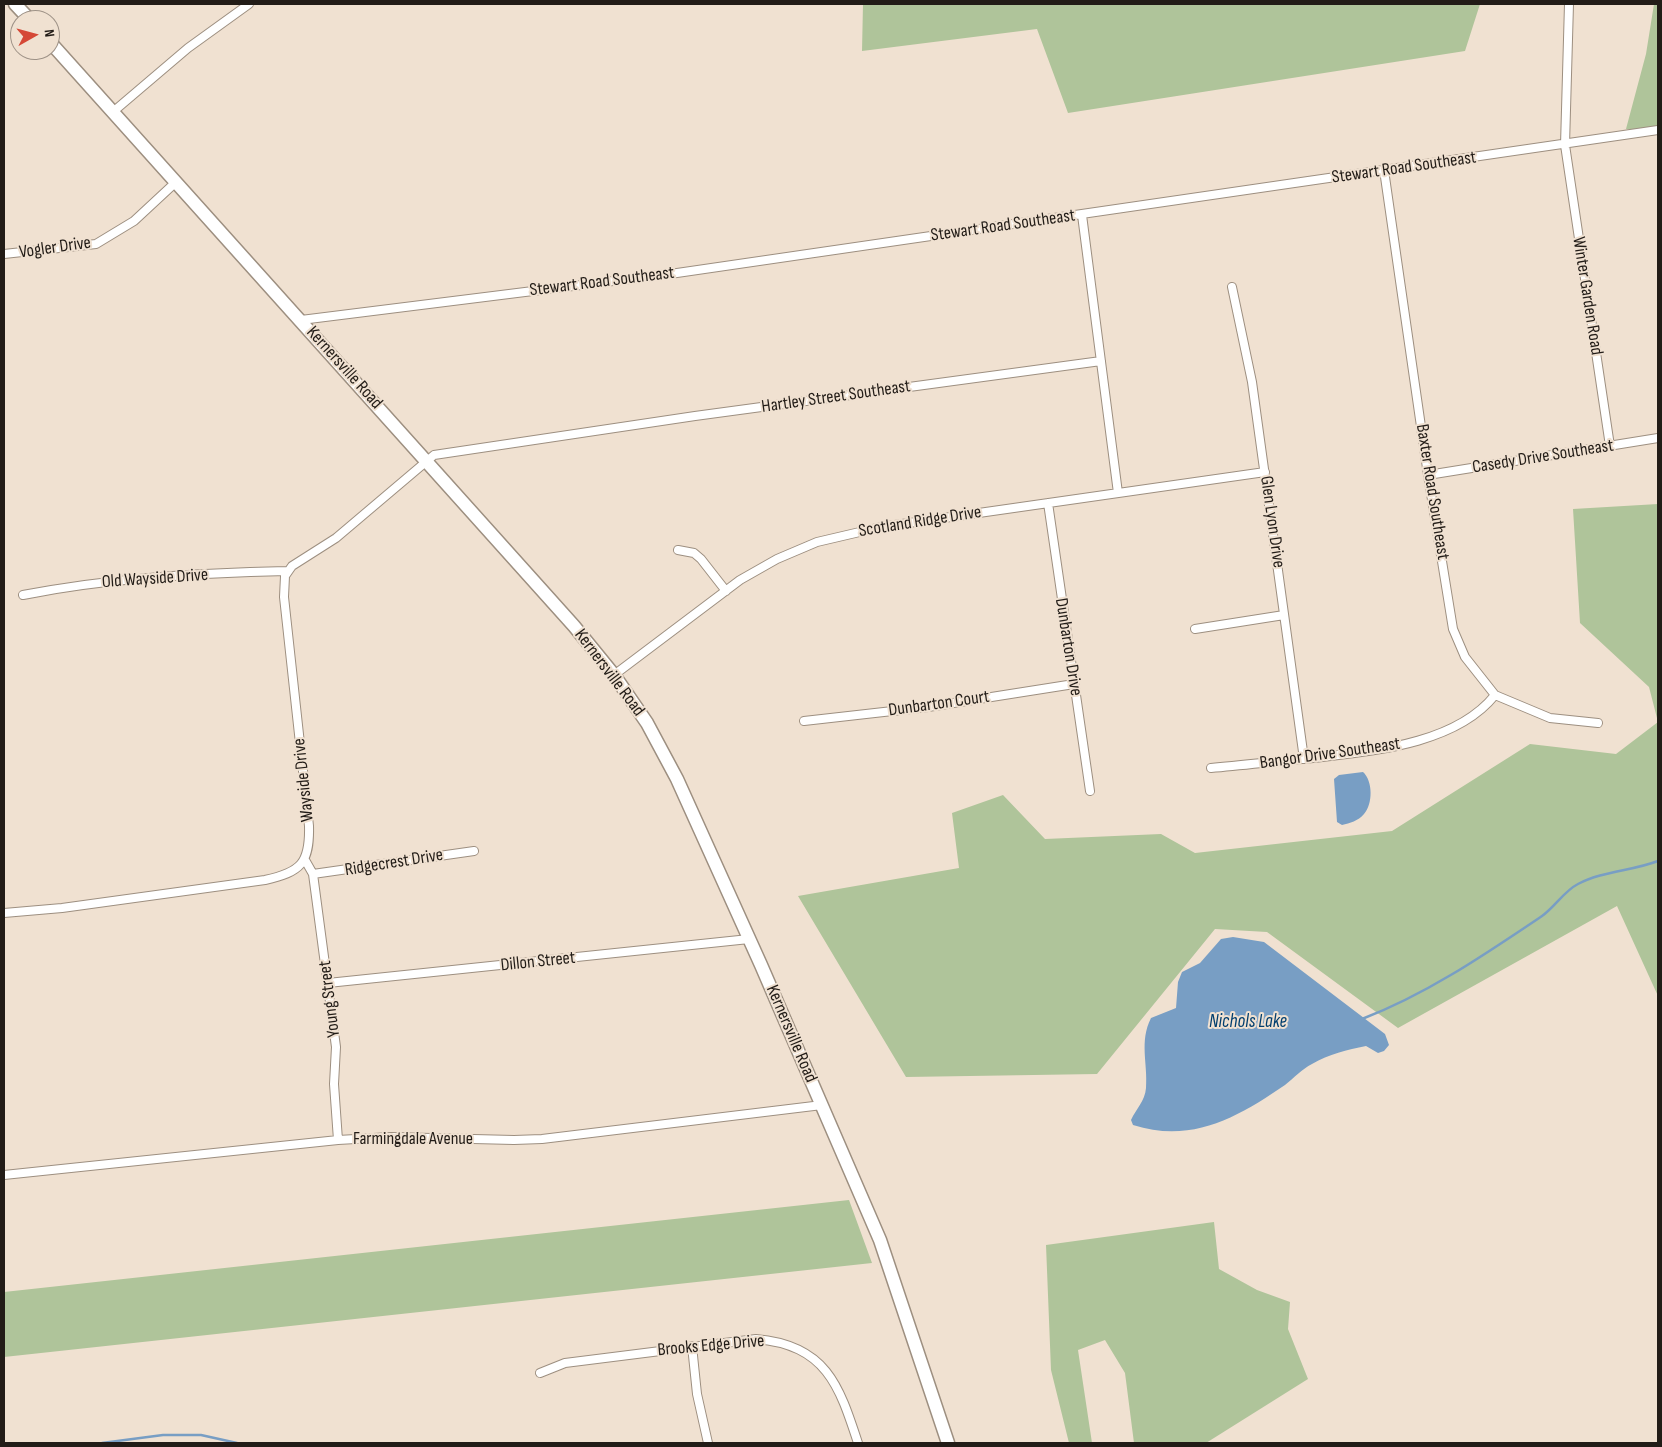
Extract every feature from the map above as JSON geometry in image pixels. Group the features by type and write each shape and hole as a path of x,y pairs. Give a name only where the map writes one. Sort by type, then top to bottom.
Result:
{"main road":[{"name":"Kernersville Road","path":"60,53 574,626 614,675 647,723 677,780 749,939 880,1240 948,1443"}],"street":[{"path":"114,112 188,48 249,4"},
{"path":"1565,145 1569,4"},
{"name":"Stewart Road Southeast","path":"301,320 677,273 1658,130"},
{"name":"Winter Garden Road","path":"1565,145 1610,446"},
{"name":"Baxter Road Southeast","path":"1384,170 1428,475 1453,629 1464,656 1495,695 1550,718 1598,723"},
{"name":"Vogler Drive","path":"4,254 96,244 134,221 176,182"},
{"path":"1082,215 1118,493"},
{"name":"Glen Lyon Drive","path":"1232,287 1252,382 1304,758"},
{"name":"Hartley Street Southeast","path":"427,460 434,455 685,417 1101,361"},
{"name":"Casedy Drive Southeast","path":"1428,475 1658,438"},
{"path":"288,572 297,562 336,538 427,460"},
{"name":"Scotland Ridge Drive","path":"614,675 726,591 777,558 838,535 881,527 1265,472"},
{"name":"Dunbarton Drive","path":"1048,503 1090,791"},
{"path":"678,550 694,553 726,591"},
{"name":"Old Wayside Drive","path":"23,595 75,585 111,581 288,572"},
{"name":"Wayside Drive","path":"288,572 284,581 284,597 310,826 310,844 305,860"},
{"path":"1195,629 1284,615"},
{"name":"Dunbarton Court","path":"804,721 928,707 1074,684"},
{"name":"Bangor Drive Southeast","path":"1211,768 1383,750 1418,741 1451,728 1495,695"},
{"name":"Ridgecrest Drive","path":"313,874 474,851"},
{"path":"4,913 62,908 265,880 288,874 298,868 305,860"},
{"name":"Young Street","path":"305,860 313,874 336,1047 334,1084 338,1140"},
{"name":"Dillon Street","path":"328,983 749,939"},
{"name":"Farmingdale Avenue","path":"4,1175 338,1140 401,1137 542,1139 822,1106"},
{"name":"Brooks Edge Drive","path":"540,1373 565,1363 692,1346 756,1339 786,1344 807,1354 819,1364 837,1385 858,1443"},
{"path":"692,1346 697,1394 708,1443"}],"green space":[{"path":"863,4 1480,4 1465,51 1068,113 1037,29 862,51"},
{"path":"1654,4 1658,4 1658,133 1626,129 1646,54"},
{"path":"1658,504 1658,722 1649,687 1580,623 1573,509"},
{"path":"1658,722 1658,996 1617,906 1398,1028 1267,932 1215,929 1097,1074 906,1077 798,896 959,868 952,813 1003,795 1045,839 1161,834 1195,853 1392,831 1530,744 1616,754"},
{"path":"849,1200 872,1263 4,1357 4,1292"},
{"path":"1214,1222 1219,1269 1257,1290 1290,1302 1288,1329 1308,1379 1206,1443 1134,1443 1125,1373 1105,1340 1078,1350 1092,1443 1069,1443 1051,1370 1046,1245"}],"water":[{"path":"1363,772 1369,781 1371,793 1367,810 1359,818 1342,825 1337,822 1334,779 1339,775"},
{"name":"Nichols Lake","path":"1233,937 1264,942 1385,1034 1389,1045 1384,1051 1378,1053 1366,1046 1325,1058 1308,1066 1267,1097 1232,1117 1214,1124 1195,1129 1175,1131 1155,1130 1133,1125 1131,1120 1142,1101 1146,1088 1145,1036 1151,1018 1176,1008 1178,982 1182,972 1200,963 1221,939"}],"waterway":[{"path":"1362,1019 1409,998 1477,959 1542,916 1578,884 1597,876 1658,861"},
{"path":"102,1443 163,1435 201,1435 237,1443"}]}
